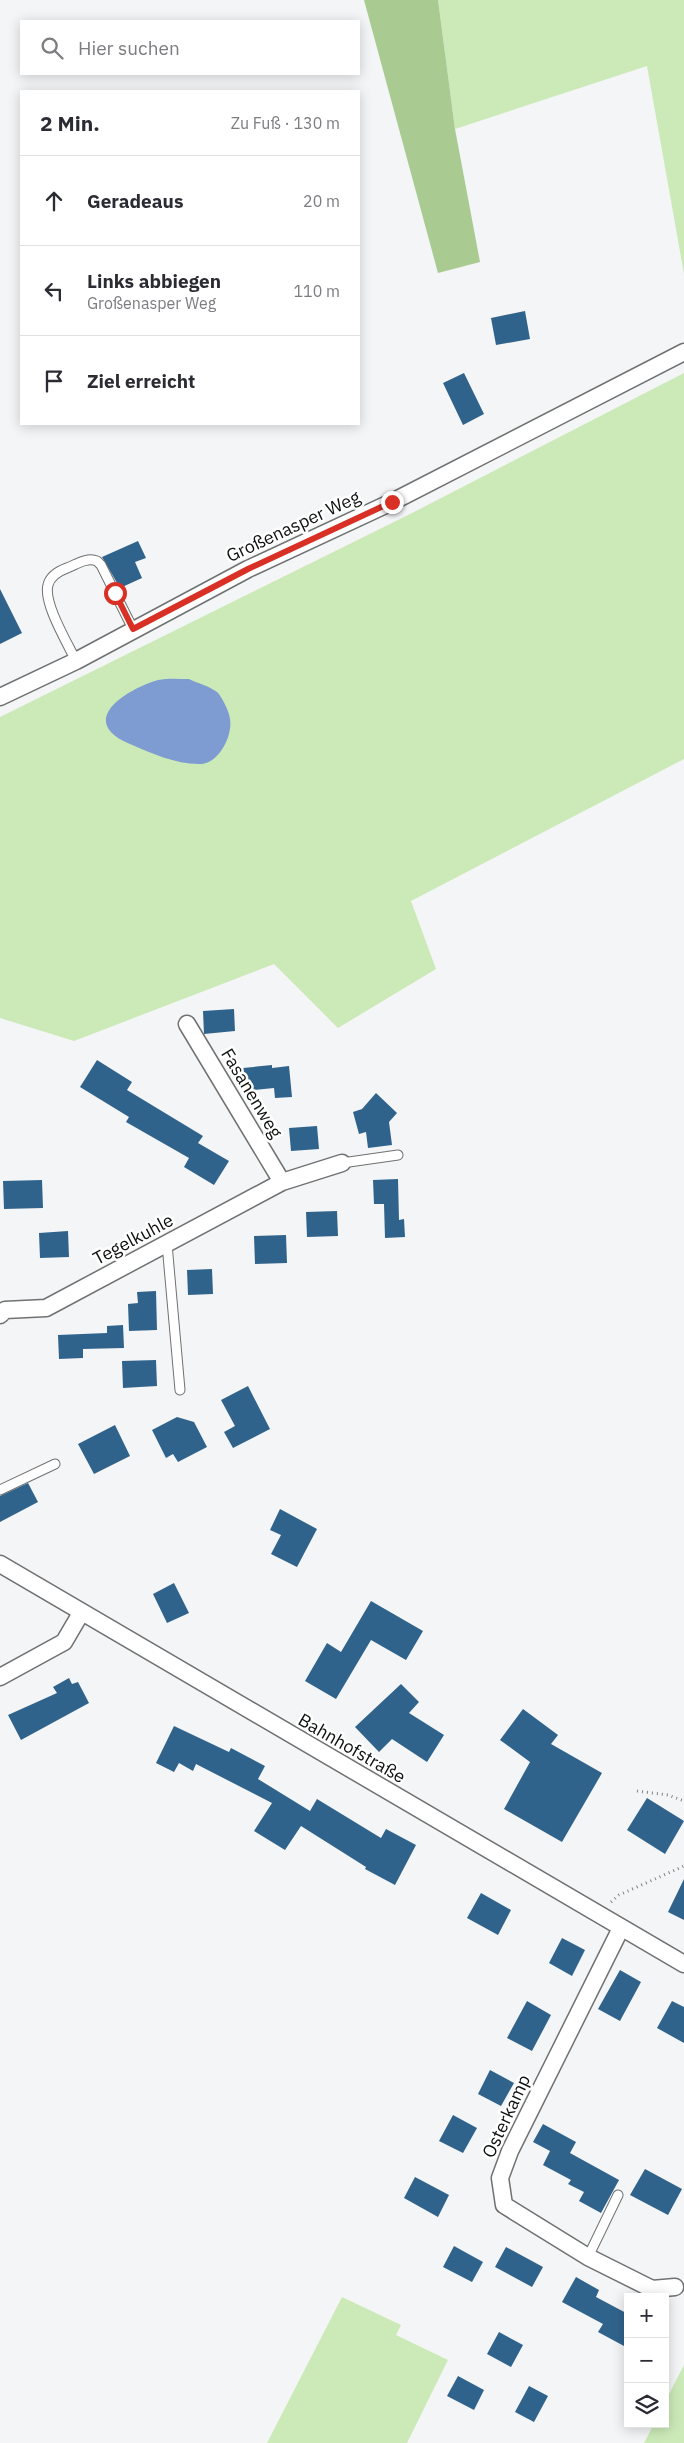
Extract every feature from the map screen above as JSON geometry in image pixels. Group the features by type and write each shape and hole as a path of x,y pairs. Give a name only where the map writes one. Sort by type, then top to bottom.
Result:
{"street":[{"name":"Großenasper Weg","path":"0,697 76,661 248,569 392,502 684,352"},
{"name":"Fasanenweg","path":"187,1024 282,1182"},
{"name":"Tegelkuhle","path":"2,1309 46,1308 282,1182 342,1163"},
{"name":"Bahnhofstraße","path":"0,1564 684,1964"},
{"path":"0,1677 64,1642 81,1613"},
{"name":"Osterkamp","path":"621,1928 510,2151 500,2178 504,2205 588,2257 652,2289 675,2287"}],"lane":[{"path":"76,661 49,604 47,593 48,584 52,577 61,570 85,560 97,561 101,564 133,629"},
{"path":"342,1163 398,1155"},
{"path":"167,1244 180,1390"},
{"path":"0,1490 55,1464"},
{"path":"588,2257 618,2195"}],"path":[{"path":"637,1791 668,1795 684,1802"},
{"path":"599,1914 619,1895 684,1866"}],"green space":[{"path":"364,0 438,0 455,129 480,262 438,273"},
{"path":"438,0 684,0 684,274 647,66 455,129"},
{"path":"684,373 684,759 411,901 436,969 338,1028 274,964 74,1041 0,1018 0,717 412,513"},
{"path":"342,2297 401,2325 396,2335 448,2360 407,2443 267,2443"},
{"path":"684,2365 684,2443 644,2443 652,2428 669,2428 669,2394"}],"water":[{"path":"189,679 217,692 230,716 227,741 218,755 212,760 206,763 190,764 163,757 130,744 114,735 107,726 107,716 112,707 121,698 133,691 158,680"}],"building":[{"path":"525,311 530,339 496,345 491,318"},
{"path":"464,373 484,414 463,425 443,383"},
{"path":"138,541 146,558 135,562 142,578 120,588 102,557"},
{"path":"0,589 22,633 0,644"},
{"path":"234,1009 235,1031 204,1034 203,1011"},
{"path":"97,1060 132,1082 127,1090 203,1136 198,1143 229,1161 214,1185 184,1167 189,1158 126,1122 129,1117 80,1087"},
{"path":"272,1065 272,1068 289,1066 292,1097 275,1098 274,1088 245,1091 243,1068"},
{"path":"376,1093 397,1113 389,1122 392,1145 368,1148 366,1132 359,1134 353,1112 362,1109"},
{"path":"317,1126 319,1149 291,1151 289,1128"},
{"path":"398,1179 399,1220 404,1219 405,1237 385,1238 384,1204 374,1204 373,1180"},
{"path":"42,1180 43,1208 4,1209 3,1181"},
{"path":"337,1211 338,1236 307,1237 306,1212"},
{"path":"68,1231 69,1257 40,1258 39,1233"},
{"path":"286,1235 287,1263 255,1264 254,1236"},
{"path":"212,1269 213,1294 188,1295 187,1270"},
{"path":"156,1291 157,1330 129,1331 128,1304 138,1303 137,1292"},
{"path":"123,1325 124,1348 83,1349 83,1358 59,1359 58,1335 107,1333 107,1326"},
{"path":"156,1360 157,1386 123,1388 122,1361"},
{"path":"248,1386 270,1429 233,1448 224,1432 235,1426 221,1400"},
{"path":"177,1417 194,1422 207,1447 178,1462 173,1454 166,1458 152,1430"},
{"path":"115,1425 130,1456 94,1474 78,1444"},
{"path":"28,1483 38,1502 0,1522 0,1496"},
{"path":"280,1509 317,1529 297,1567 271,1554 281,1535 270,1530"},
{"path":"174,1583 189,1613 167,1623 153,1594"},
{"path":"371,1601 423,1631 406,1660 371,1640 336,1699 305,1681 327,1643 341,1652"},
{"path":"69,1678 72,1684 78,1682 89,1703 21,1740 8,1715 57,1693 53,1687"},
{"path":"401,1684 419,1702 409,1713 444,1735 427,1762 392,1739 379,1752 355,1727"},
{"path":"523,1709 558,1735 551,1744 602,1773 562,1842 504,1809 530,1762 500,1740"},
{"path":"174,1726 229,1752 231,1748 265,1766 258,1779 310,1811 317,1799 381,1838 386,1829 416,1845 395,1885 365,1869 366,1867 301,1826 285,1850 254,1831 272,1803 196,1764 193,1771 179,1763 174,1772 156,1763"},
{"path":"647,1798 684,1821 665,1854 627,1830"},
{"path":"684,1879 684,1920 668,1912"},
{"path":"481,1893 511,1910 498,1935 467,1918"},
{"path":"562,1938 585,1950 572,1976 549,1963"},
{"path":"620,1970 641,1982 620,2021 598,2009"},
{"path":"527,2001 551,2015 532,2051 507,2038"},
{"path":"672,2001 684,2007 684,2043 657,2028"},
{"path":"490,2070 514,2083 501,2106 478,2094"},
{"path":"453,2115 477,2128 463,2153 439,2141"},
{"path":"543,2124 576,2142 570,2153 619,2180 601,2213 579,2201 584,2192 568,2184 571,2180 543,2165 550,2151 533,2142"},
{"path":"645,2169 682,2189 668,2215 630,2195"},
{"path":"415,2177 449,2195 438,2217 404,2198"},
{"path":"454,2246 483,2262 472,2282 443,2267"},
{"path":"506,2247 543,2267 532,2287 495,2267"},
{"path":"576,2277 599,2290 596,2297 624,2312 624,2346 598,2332 603,2324 562,2302"},
{"path":"499,2332 523,2345 511,2367 487,2354"},
{"path":"458,2376 484,2390 474,2410 447,2396"},
{"path":"529,2386 548,2396 534,2422 515,2412"}],"route":[{"path":"115,593 133,629 248,569 392,502"}]}
